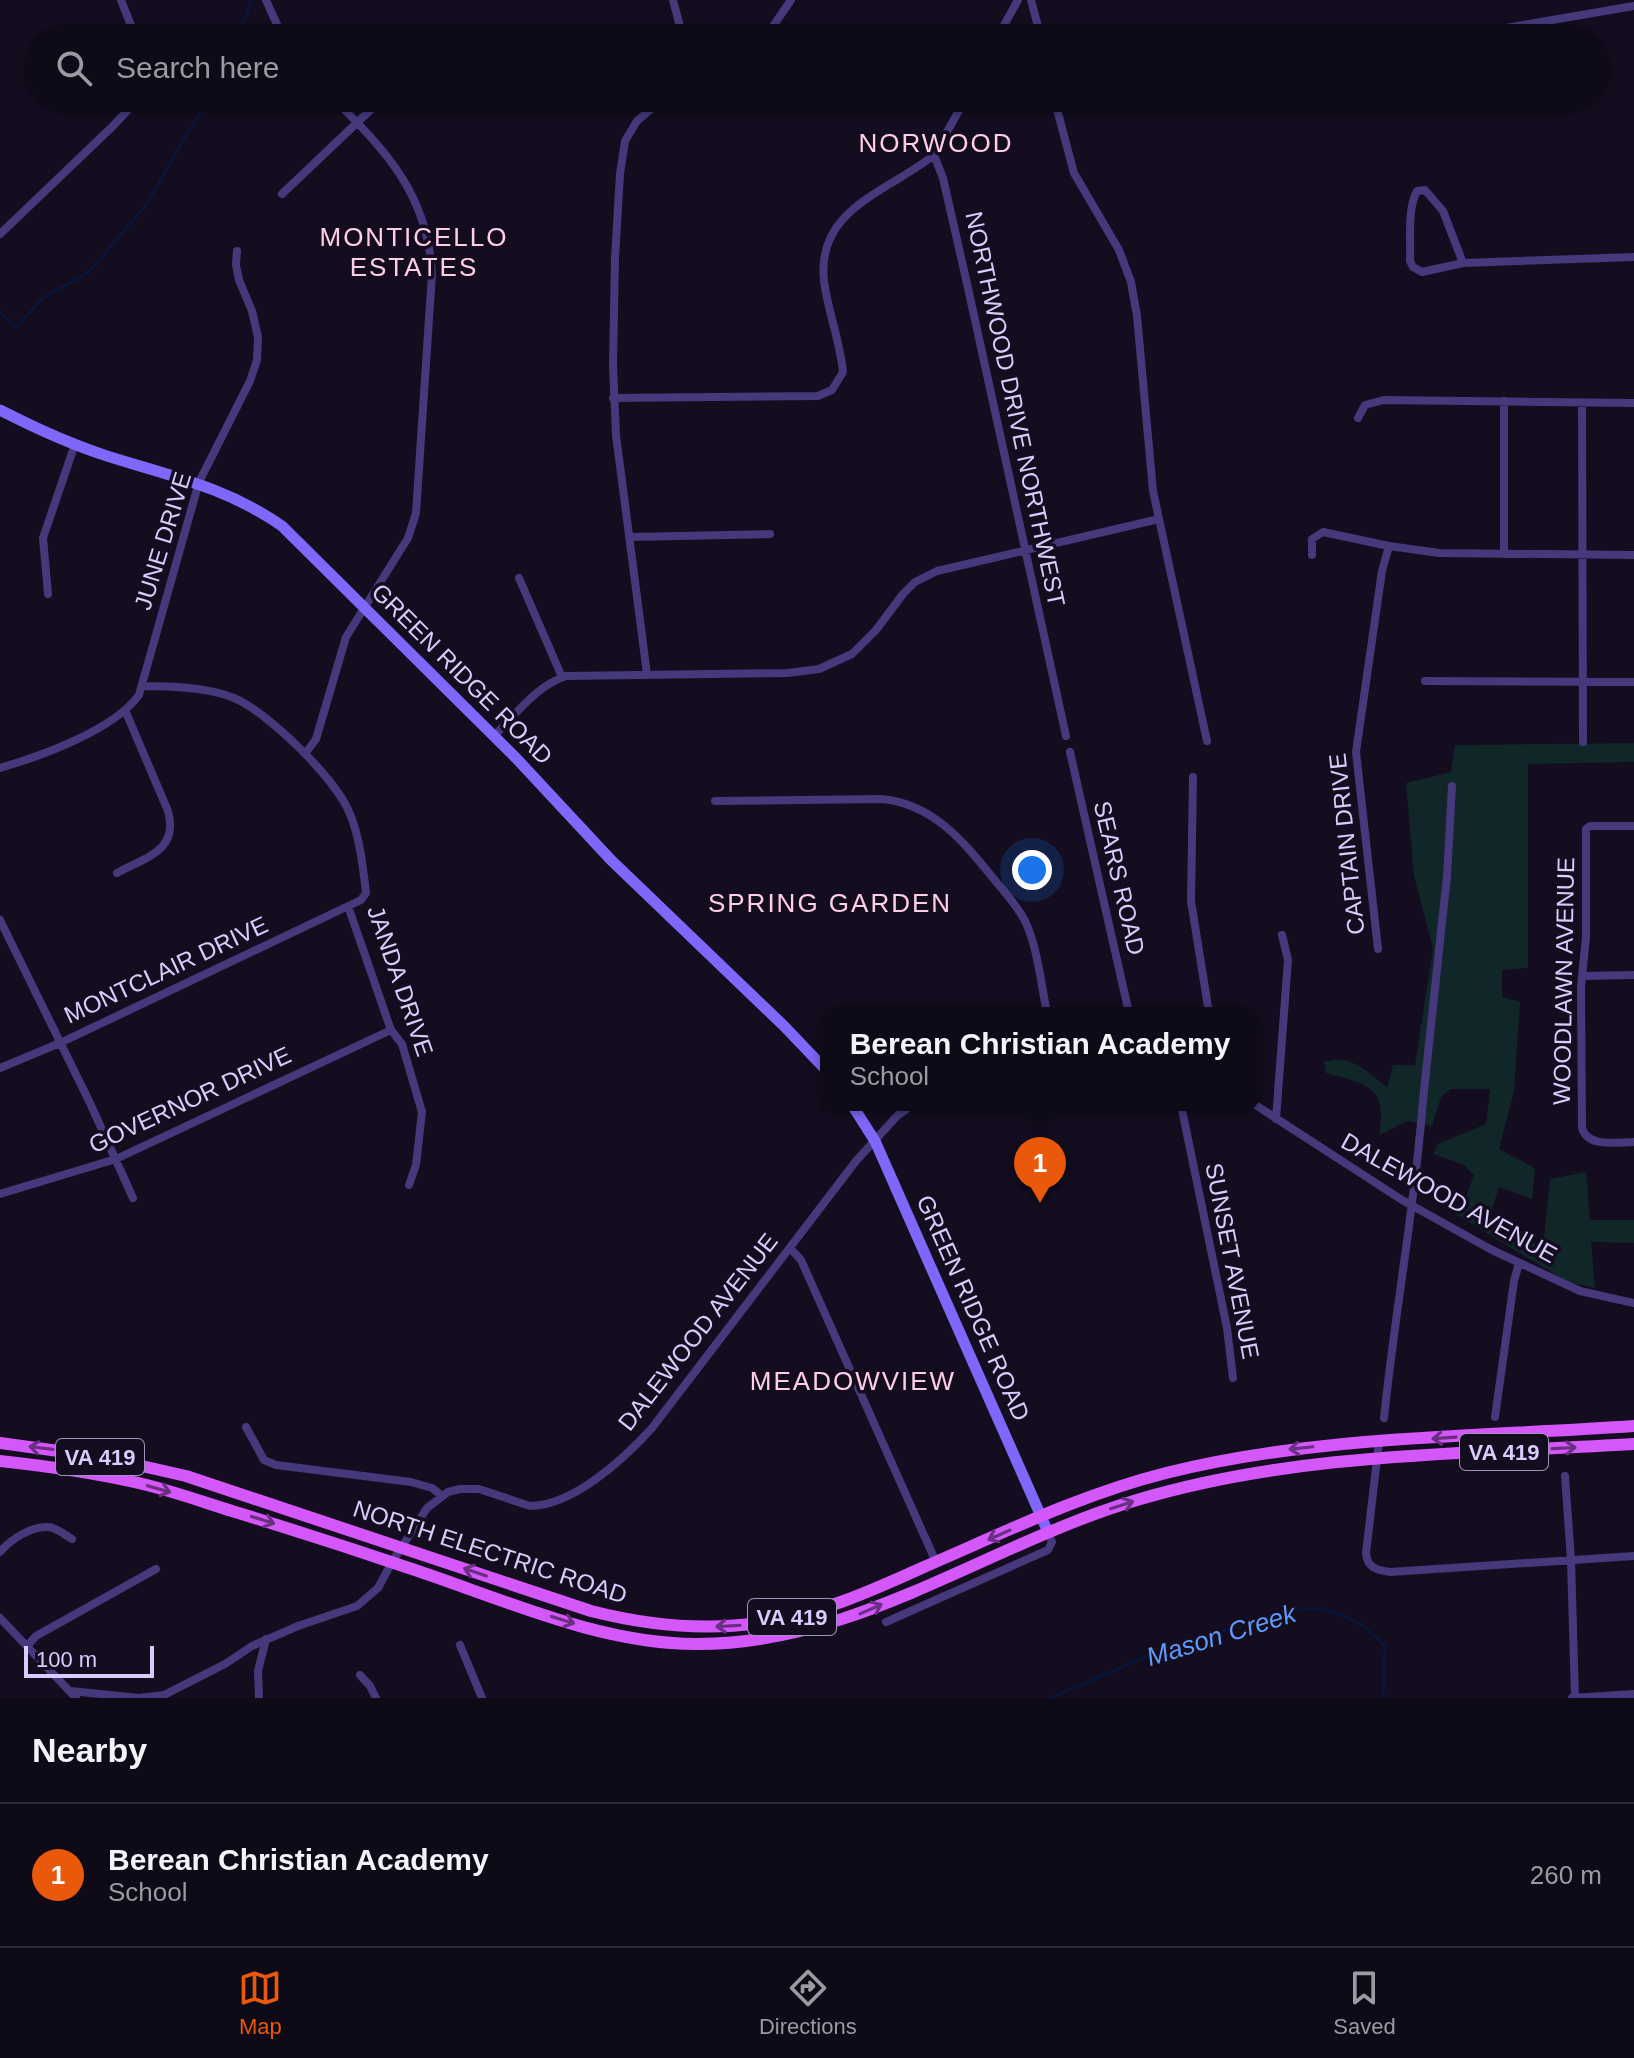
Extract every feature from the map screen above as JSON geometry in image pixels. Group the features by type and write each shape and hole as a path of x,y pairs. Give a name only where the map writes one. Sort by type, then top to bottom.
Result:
{"main road":[{"name":"VA 419","path":"1379,1442 1634,1426"},
{"name":"NORTH ELECTRIC ROAD","path":"0,1443 102,1457 186,1476 591,1611 642,1622 700,1627 759,1623 818,1611 862,1595 1042,1516 1131,1483 1209,1462 1272,1451 1379,1442"},
{"name":"VA 419","path":"1375,1460 1634,1444"},
{"name":"NORTH ELECTRIC ROAD","path":"0,1461 137,1482 597,1630 641,1640 690,1644 747,1642 803,1632 860,1614 1048,1532 1134,1500 1227,1477 1291,1467 1375,1460"}],"street":[{"path":"121,0 130,24"},
{"path":"266,0 277,24"},
{"path":"673,0 679,24"},
{"path":"775,24 791,0"},
{"path":"1005,24 1018,0"},
{"path":"1031,0 1037,24"},
{"path":"1529,24 1634,6"},
{"path":"0,234 127,112"},
{"path":"305,754 316,739 340,649 408,538 416,513 432,274 428,236 415,197 398,169 346,112"},
{"path":"282,194 368,112"},
{"path":"647,674 613,398 615,258 623,149 637,121 648,112"},
{"path":"613,398 818,396 832,390 843,372 823,268 832,232 857,206 934,155 958,112"},
{"path":"1058,112 1074,173 1119,250 1131,282 1139,329 1149,460 1207,741"},
{"name":"NORTHWOOD DRIVE NORTHWEST","path":"934,155 943,178 1066,736"},
{"path":"1463,263 1443,211 1429,192 1417,191 1412,208 1410,261 1422,272 1463,263 1634,257"},
{"name":"JUNE DRIVE","path":"0,768 70,744 125,710 143,686 199,482 250,381 257,360 258,337 252,311 239,280 237,251"},
{"path":"1358,418 1365,405 1384,400 1634,403"},
{"path":"1504,401 1504,554"},
{"path":"1582,403 1583,742"},
{"name":"GREEN RIDGE ROAD","path":"0,410 75,444 199,482 247,504 282,526 494,736 611,860 820,1063"},
{"path":"48,594 43,538 75,444"},
{"path":"494,736 538,691 562,677 578,674 788,673 819,669 842,660 865,643 903,594 921,578 954,565 1159,519"},
{"path":"1312,555 1312,539 1323,532 1439,553 1634,555"},
{"path":"630,537 770,534"},
{"name":"CAPTAIN DRIVE","path":"1378,949 1356,752 1382,571 1389,546"},
{"path":"519,578 562,677"},
{"path":"1425,681 1634,682"},
{"name":"JANDA DRIVE","path":"143,686 174,687 233,697 259,714 305,754 350,813 366,893 361,900 348,906 391,1030 402,1044 422,1112 416,1165 409,1185"},
{"path":"117,873 158,851 167,841 171,828 168,811 125,710"},
{"name":"SEARS ROAD","path":"1070,752 1128,1007"},
{"path":"1193,777 1191,901 1208,1007"},
{"path":"1384,1418 1397,1301 1422,1136 1452,786"},
{"path":"715,801 882,799 915,806 942,822 958,835 1017,907 1027,925 1046,1007"},
{"name":"WOODLAWN AVENUE","path":"1634,826 1590,826 1586,829 1586,937 1582,976 1584,1135 1592,1141 1634,1142"},
{"name":"MONTCLAIR DRIVE","path":"0,1068 60,1043 348,906"},
{"path":"1,924 133,1198"},
{"path":"1276,1119 1288,960 1282,935"},
{"path":"1582,976 1634,975"},
{"name":"GOVERNOR DRIVE","path":"0,1194 116,1159 391,1030"},
{"name":"DALEWOOD AVENUE","path":"1260,1108 1412,1206 1519,1263 1580,1291 1634,1303"},
{"name":"GREEN RIDGE ROAD","path":"856,1111 875,1141 1048,1532"},
{"name":"DALEWOOD AVENUE","path":"441,1495 460,1489 479,1489 538,1506 566,1496 623,1457 652,1428 856,1161 904,1111"},
{"name":"SUNSET AVENUE","path":"1182,1111 1229,1340 1233,1378"},
{"path":"790,1248 801,1260 936,1562"},
{"path":"1495,1417 1519,1263"},
{"path":"0,1618 74,1695 139,1698 164,1695 266,1639 357,1606 375,1593 427,1508 441,1495 432,1488 411,1482 276,1465 264,1460 246,1427"},
{"path":"1379,1442 1367,1560 1369,1565 1379,1570 1431,1570 1634,1556"},
{"path":"1565,1476 1571,1560 1574,1698 1634,1694"},
{"path":"0,1552 13,1539 47,1526 72,1539"},
{"path":"886,1622 1048,1550 1052,1542 1048,1532"},
{"path":"28,1645 36,1636 156,1569"},
{"path":"940,1579 948,1595"},
{"path":"259,1698 258,1671 266,1639"},
{"path":"460,1645 482,1698"},
{"path":"360,1675 376,1698"}],"green space":[{"path":"1634,743 1634,762 1528,764 1528,968 1502,970 1502,997 1520,1002 1514,1091 1499,1149 1535,1168 1532,1199 1499,1187 1490,1216 1543,1248 1550,1179 1586,1172 1590,1220 1634,1220 1634,1243 1591,1242 1595,1288 1568,1282 1455,1214 1465,1199 1474,1175 1464,1165 1433,1154 1438,1144 1486,1124 1490,1089 1451,1089 1441,1097 1432,1126 1407,1121 1379,1135 1381,1119 1377,1097 1363,1085 1326,1073 1324,1062 1351,1062 1387,1087 1393,1065 1415,1065 1433,948 1414,876 1406,783 1451,772 1455,745"}],"waterway":[{"path":"243,24 251,2"},
{"path":"0,312 16,327 44,297 88,273 146,205 201,112"},
{"name":"Mason Creek","path":"1050,1698 1179,1643 1300,1609 1322,1609 1345,1616 1365,1627 1385,1646 1383,1698"}],"place":[{"name":"Berean Christian Academy","path":"1040,1203"}],"district":[{"name":"NORWOOD","path":"936,143"},
{"name":"MONTICELLO ESTATES","path":"414,252"},
{"name":"SPRING GARDEN","path":"830,903"},
{"name":"MEADOWVIEW","path":"853,1381"}]}
